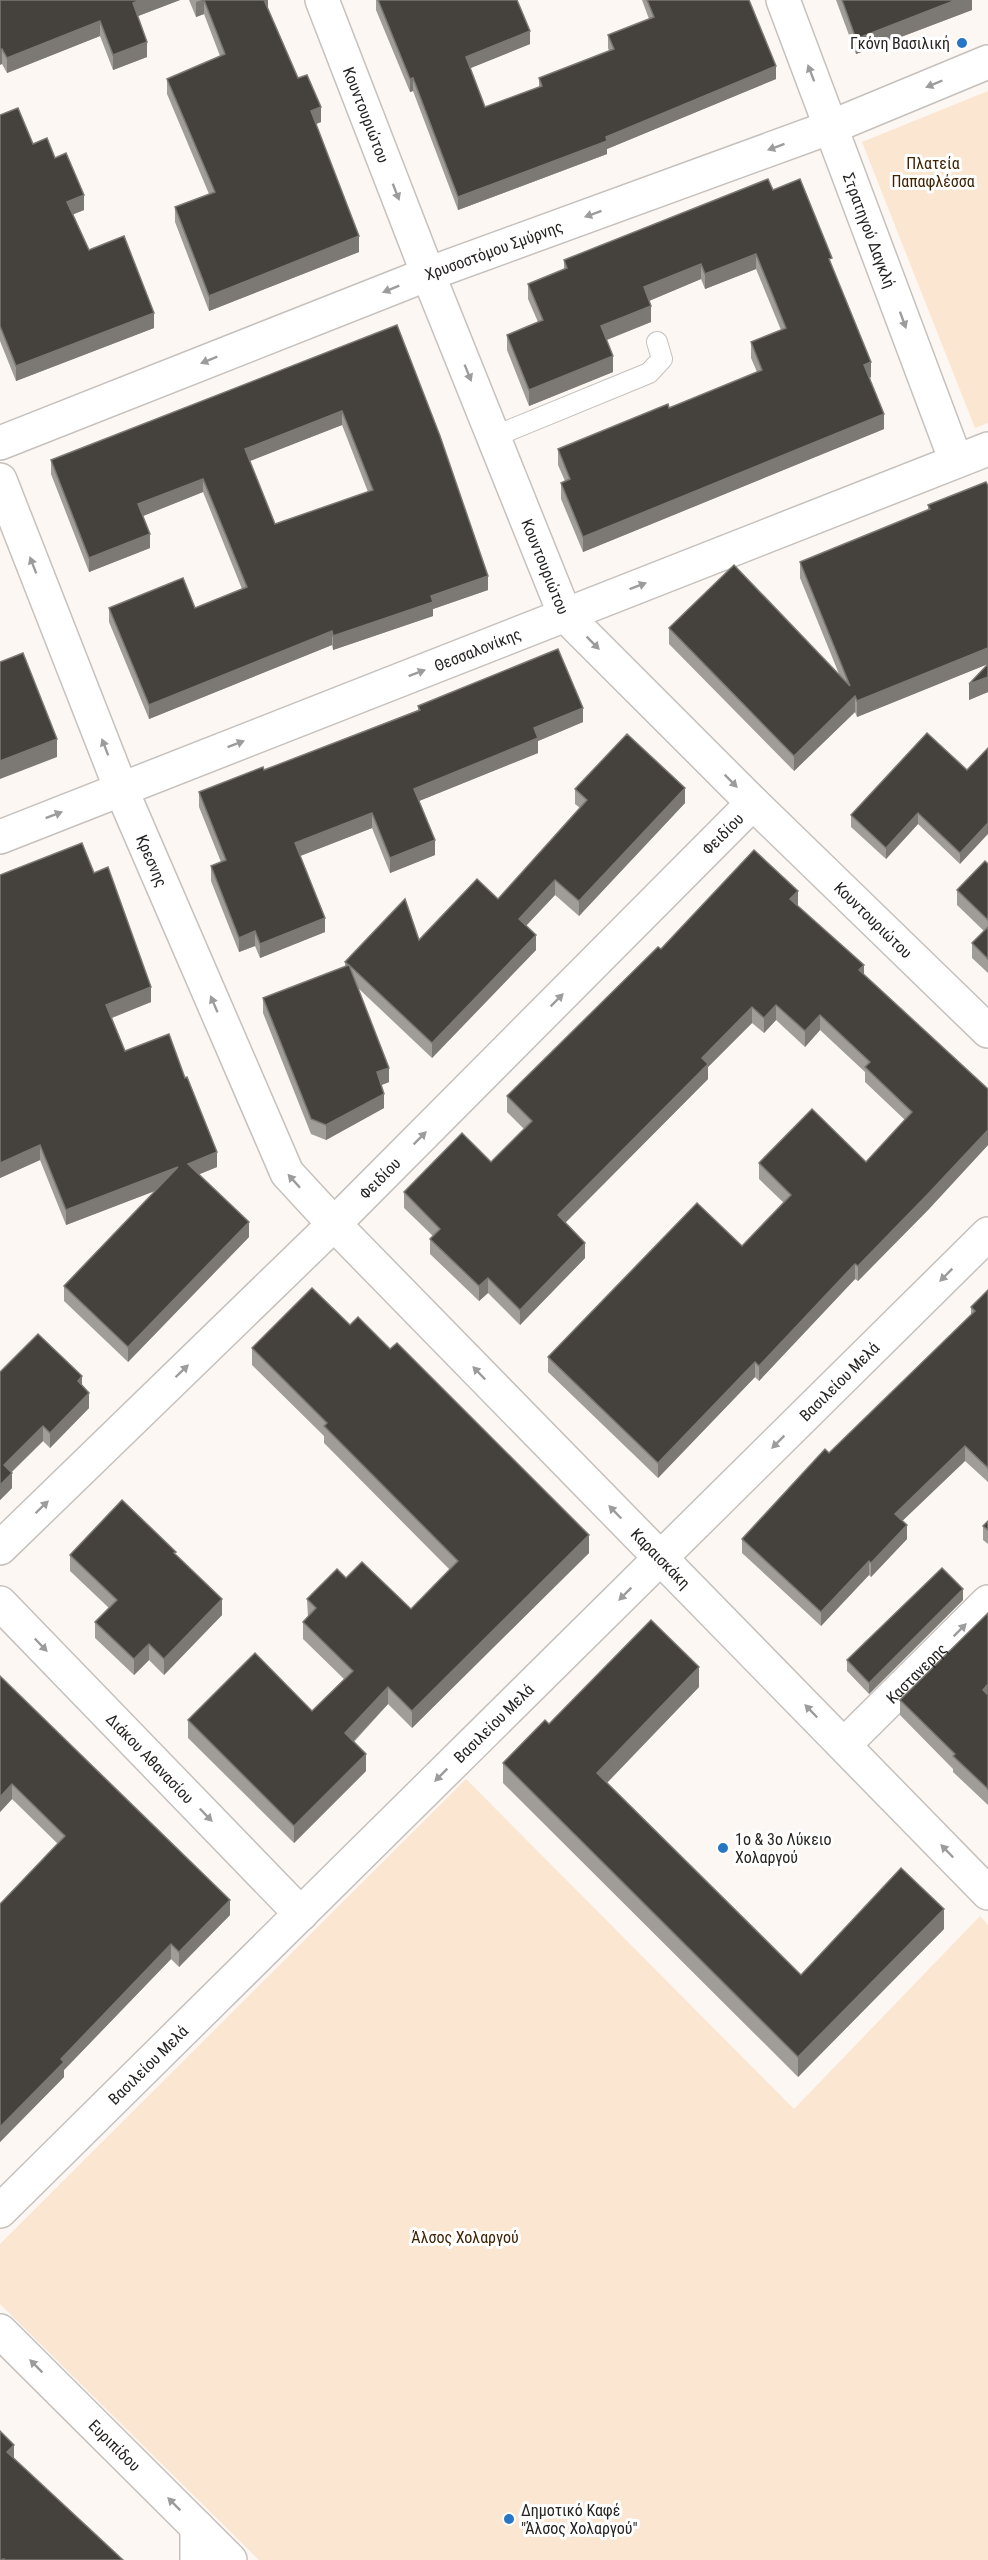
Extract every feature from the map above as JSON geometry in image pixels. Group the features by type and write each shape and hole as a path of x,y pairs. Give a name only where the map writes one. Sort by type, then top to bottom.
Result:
{"street":[{"name":"Κουντουριώτου","path":"322,0 428,274 565,615 753,803 988,1031"},
{"name":"Στρατηγού Δαγκλή","path":"783,0 956,461"},
{"name":"Χρυσοστόμου Σμύρνης","path":"0,443 428,274 831,127 988,62"},
{"name":"Θεσσαλονίκης","path":"0,837 988,448"},
{"name":"Κρεσνης","path":"0,480 121,789 287,1173 334,1224"},
{"name":"Φειδίου","path":"0,1548 334,1224 753,803"},
{"name":"Καραισκάκη","path":"334,1224 988,1893"},
{"name":"Βασιλείου Μελά","path":"0,2211 988,1234"},
{"name":"Καστανερης","path":"844,1745 988,1602"},
{"name":"Διάκου Αθανασίου","path":"0,1603 301,1914"},
{"name":"Ευριπίδου","path":"0,2331 230,2560"},
{"path":"197,2527 197,2560"}],"lane":[{"path":"493,436 649,374 662,359 657,342"}],"green space":[{"name":"Πλατεία Παπαφλέσσα","path":"988,91 988,423 975,428 862,142"},
{"name":"Άλσος Χολαργού","path":"466,1779 794,2109 980,1916 988,1925 988,2560 259,2560 0,2304 0,2244"}],"building":[{"path":"0,0 140,0 133,3 147,42 113,55 100,21 7,58 2,49 0,50"},
{"path":"204,0 264,0 298,78 307,75 321,107 311,111 359,236 209,296 175,207 215,192 167,79 225,54"},
{"path":"378,0 517,0 530,31 466,57 485,107 542,86 539,78 614,49 608,35 654,17 647,0 749,0 776,66 606,137 607,141 458,197 413,78 410,79"},
{"path":"842,0 956,0 856,39"},
{"path":"18,108 33,144 47,138 55,158 66,153 84,195 67,202 89,250 124,236 154,313 16,366 0,326 0,115"},
{"path":"768,179 773,190 800,179 832,258 829,259 871,362 864,365 884,414 583,537 561,483 570,479 558,449 668,404 669,408 762,370 751,342 786,328 756,254 705,274 701,264 644,287 651,306 601,326 613,356 529,390 507,335 543,320 528,284 567,268 564,260"},
{"path":"397,325 440,436 488,576 431,596 433,602 333,636 332,631 149,705 109,608 183,578 195,608 247,587 203,479 138,504 150,534 89,558 51,460","holes":["342,411 373,490 275,524 245,449"]},
{"path":"986,482 988,486 988,648 857,701 855,696 794,756 669,628 734,565 850,686 800,562 930,509 928,505"},
{"path":"558,649 583,708 534,728 538,738 414,789 435,840 390,858 372,813 295,843 325,918 260,944 255,931 239,938 211,866 226,860 199,792 263,767 264,770 420,710 418,706"},
{"path":"23,653 57,739 0,761 0,662"},
{"path":"988,664 988,677 969,684"},
{"path":"927,733 967,770 988,748 988,823 960,853 918,813 886,848 851,815"},
{"path":"627,734 685,788 579,901 555,880 519,919 536,935 432,1043 345,962 405,899 419,940 477,879 498,899 587,800 575,789"},
{"path":"82,843 94,873 108,867 151,987 106,1005 125,1051 169,1034 217,1152 188,1164 249,1222 128,1347 64,1286 178,1167 66,1210 40,1145 0,1163 0,875"},
{"path":"754,850 798,891 790,899 864,965 859,970 988,1089 988,1130 858,1266 855,1264 759,1366 755,1362 658,1463 548,1357 697,1203 742,1246 791,1195 759,1163 812,1109 866,1162 912,1112 865,1067 870,1062 820,1015 805,1031 776,1005 764,1018 752,1007 702,1058 708,1064 558,1215 585,1243 520,1310 488,1278 479,1286 430,1239 440,1229 404,1192 462,1133 491,1162 532,1121 507,1096 658,947 661,949"},
{"path":"985,861 988,864 988,920 957,890"},
{"path":"988,927 988,959 972,943"},
{"path":"349,965 389,1068 377,1072 384,1094 326,1125 311,1119 263,998"},
{"path":"312,1288 350,1325 358,1317 390,1349 397,1343 589,1535 412,1711 388,1687 345,1733 366,1754 294,1826 188,1720 255,1653 312,1711 353,1671 303,1622 316,1608 307,1599 337,1569 346,1578 362,1562 411,1609 458,1561 324,1426 327,1423 252,1348"},
{"path":"988,1290 988,1468 965,1446 895,1514 907,1525 821,1612 742,1539 825,1449 829,1453 975,1311 971,1307"},
{"path":"38,1334 82,1376 78,1381 89,1393 50,1433 43,1426 4,1465 12,1473 0,1485 0,1372"},
{"path":"122,1500 222,1599 164,1659 149,1644 134,1659 95,1622 117,1600 70,1555"},
{"path":"942,1568 963,1589 869,1683 847,1660"},
{"path":"988,1613 988,1684 983,1690 988,1695 988,1789 900,1700"},
{"path":"651,1620 699,1667 597,1773 801,1975 901,1868 944,1909 798,2057 503,1763 545,1720 549,1724"},
{"path":"0,1676 230,1900 179,1952 171,1944 61,2059 64,2062 0,2127 0,1904 65,1836 12,1784 0,1797"},
{"path":"0,2431 14,2445 7,2452 123,2560 0,2560"}],"place":[{"name":"Γκόνη Βασιλική","path":"962,43"},
{"name":"1ο & 3ο Λύκειο Χολαργού","path":"723,1848"},
{"name":"Δημοτικό Καφέ \"Άλσος Χολαργού\"","path":"509,2519"}]}
